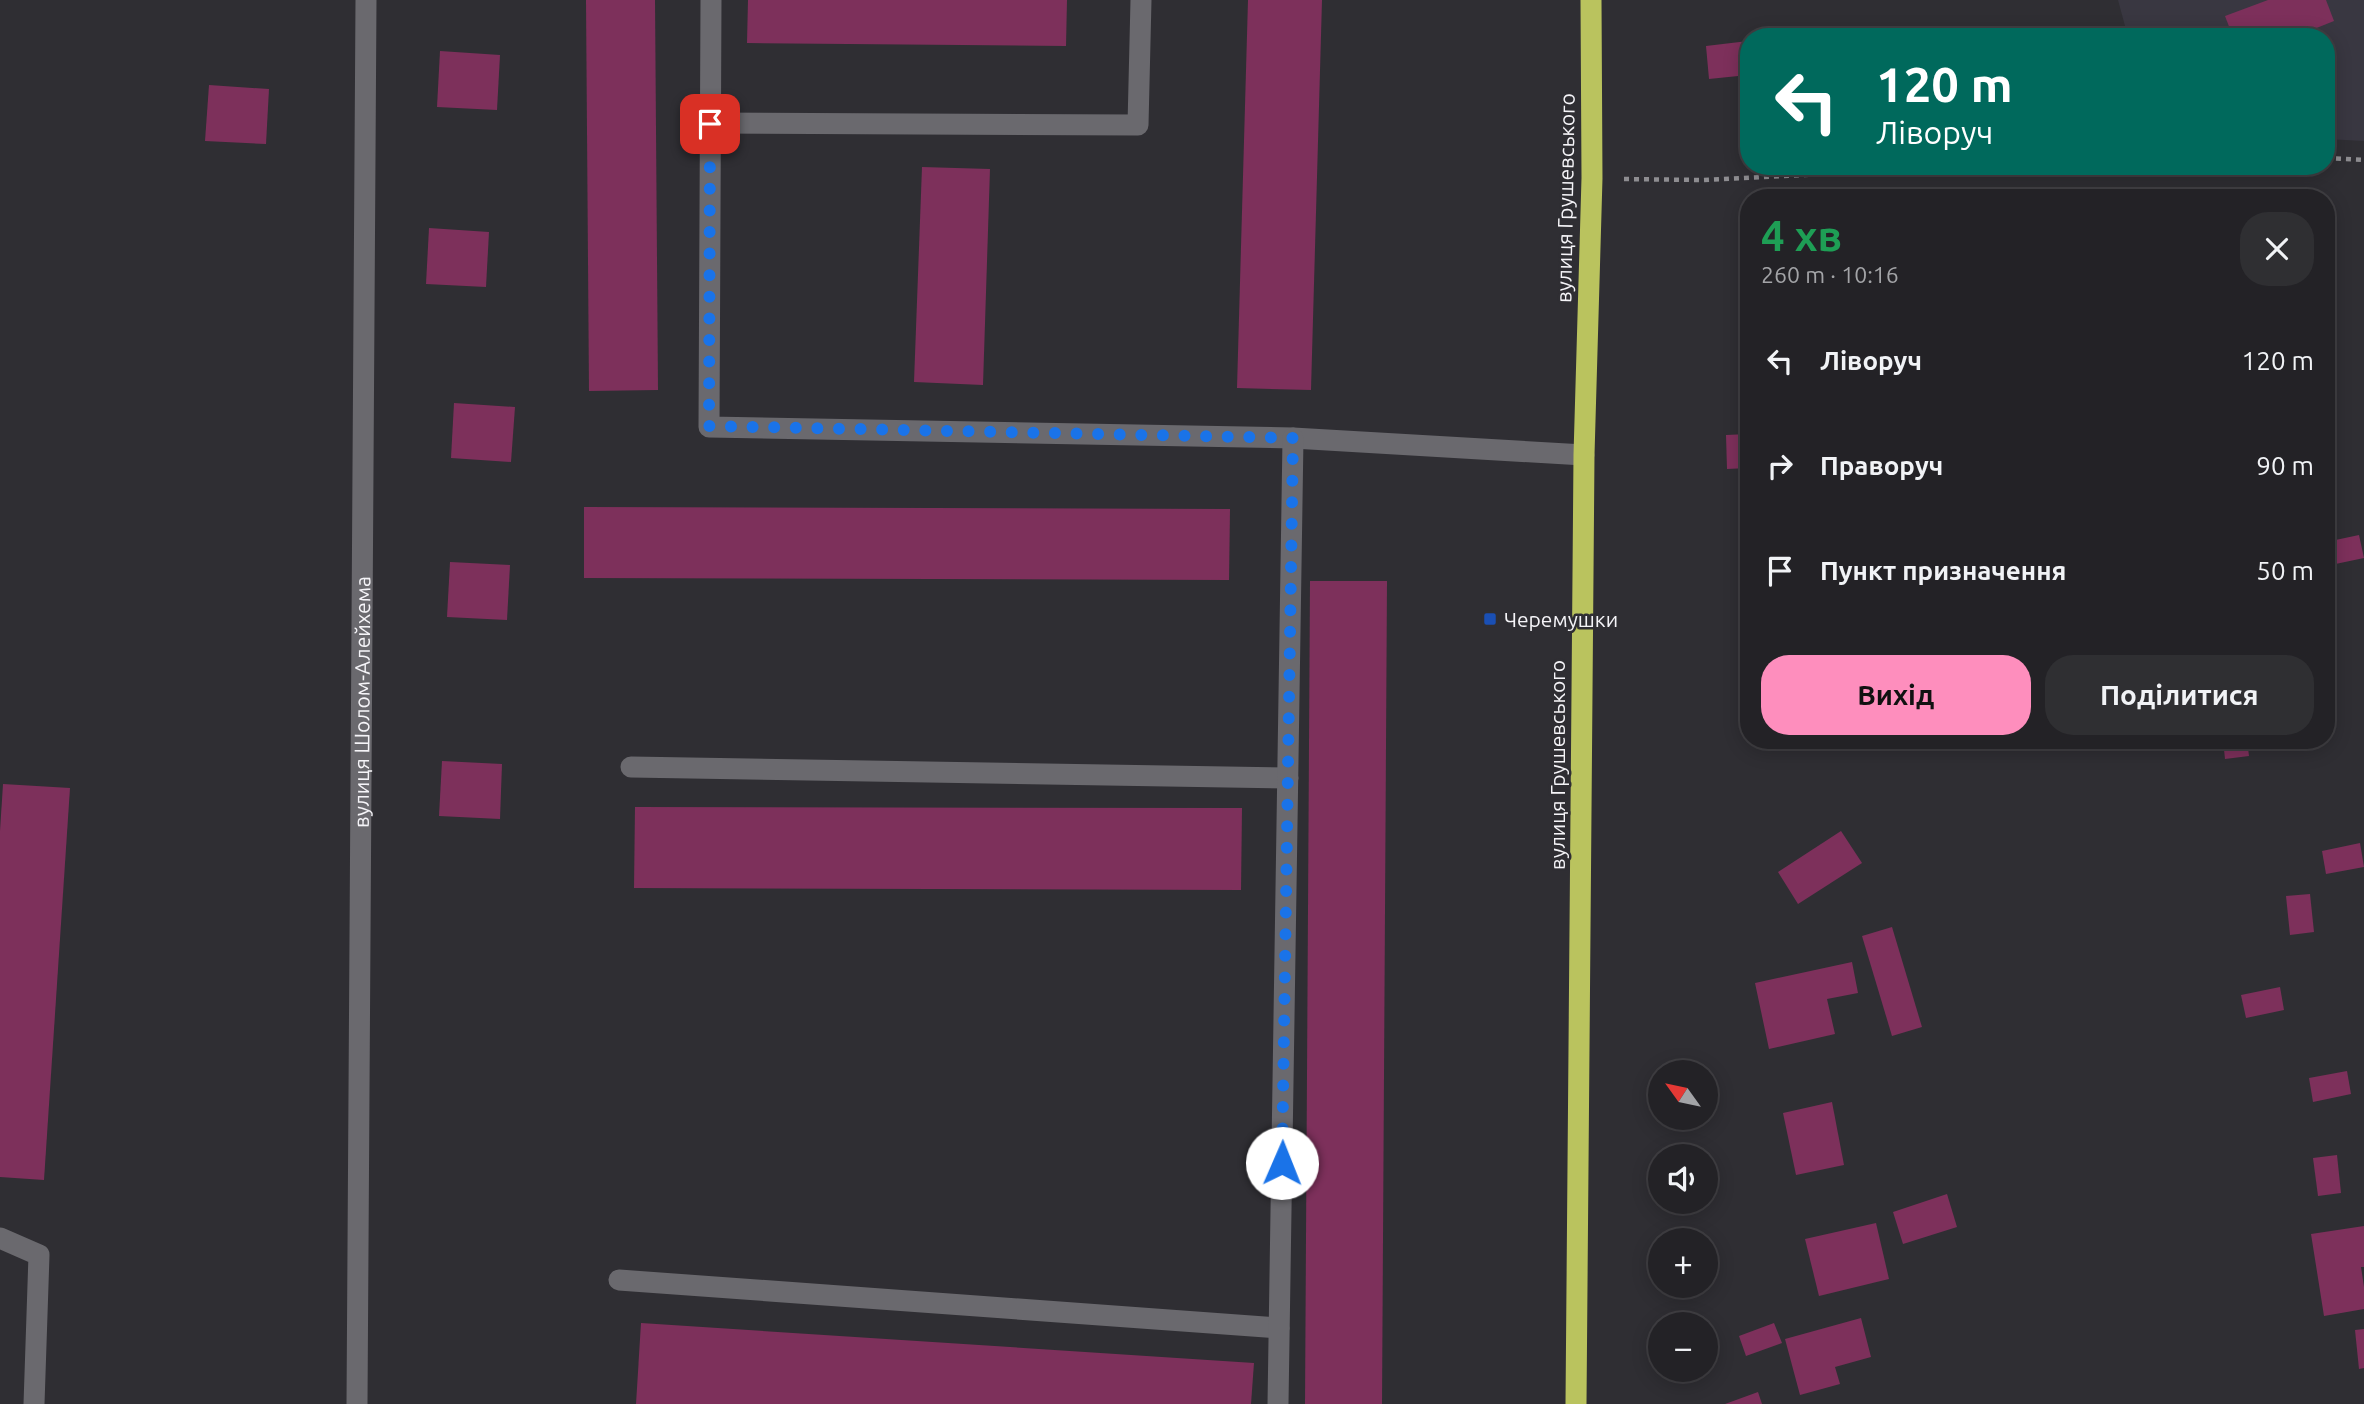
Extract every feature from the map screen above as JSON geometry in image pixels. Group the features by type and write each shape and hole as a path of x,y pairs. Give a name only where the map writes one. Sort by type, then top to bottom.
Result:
{"highway":[{"name":"вулиця Грушевського","path":"1576,1404 1584,455 1591,178 1591,0"}],"street":[{"name":"вулиця Шолом-Алейхема","path":"358,1404 366,0"},
{"path":"711,0 709,426 1293,438 1584,455"},
{"path":"710,124 1138,125 1141,0"},
{"path":"1278,1404 1293,438"},
{"path":"631,767 1288,778"},
{"path":"0,1238 40,1255 34,1404"},
{"path":"619,1280 1279,1328"}],"path":[{"path":"2335,158 2364,160"},
{"path":"1591,178 1703,180 1804,175"}],"shaded area":[{"path":"2118,0 2364,0 2364,141 2335,139 2335,28 2126,28"}],"building":[{"path":"586,0 655,0 658,390 589,391"},
{"path":"748,0 1067,0 1066,46 747,43"},
{"path":"1248,0 1322,0 1311,390 1237,388"},
{"path":"2268,0 2326,0 2334,21 2316,28 2230,28 2225,16"},
{"path":"1740,42 1740,76 1709,79 1706,46"},
{"path":"440,51 500,55 497,110 437,107"},
{"path":"209,85 269,89 266,144 205,141"},
{"path":"922,167 990,169 983,385 914,382"},
{"path":"429,228 489,232 486,287 426,284"},
{"path":"454,403 515,407 511,462 451,458"},
{"path":"1740,434 1740,468 1727,469 1726,435"},
{"path":"584,507 1230,509 1229,580 584,578"},
{"path":"2359,535 2364,558 2335,564 2335,540"},
{"path":"450,562 510,565 507,620 447,617"},
{"path":"1310,581 1387,581 1382,1404 1305,1404"},
{"path":"2224,749 2248,749 2249,756 2225,759"},
{"path":"442,761 502,764 500,819 439,816"},
{"path":"3,784 70,788 44,1180 0,1177 0,831"},
{"path":"635,807 1242,808 1241,890 634,888"},
{"path":"1841,831 1862,863 1798,904 1778,872"},
{"path":"2360,843 2364,867 2326,874 2322,851"},
{"path":"2310,894 2314,932 2290,935 2286,896"},
{"path":"1892,927 1922,1027 1892,1036 1862,936"},
{"path":"1852,962 1858,993 1827,999 1835,1034 1769,1049 1755,983"},
{"path":"2280,987 2284,1010 2246,1018 2241,995"},
{"path":"2347,1071 2351,1094 2313,1102 2309,1078"},
{"path":"1832,1102 1844,1165 1796,1175 1783,1113"},
{"path":"2337,1155 2341,1193 2318,1196 2313,1158"},
{"path":"1947,1194 1957,1227 1903,1244 1893,1212"},
{"path":"1876,1223 1889,1279 1819,1296 1805,1239"},
{"path":"2364,1226 2364,1267 2361,1267 2364,1309 2324,1316 2311,1234"},
{"path":"1861,1318 1871,1357 1835,1367 1840,1384 1800,1395 1785,1339"},
{"path":"641,1323 1254,1363 1251,1404 636,1404"},
{"path":"1774,1323 1782,1343 1746,1356 1739,1336"},
{"path":"2364,1329 2364,1368 2359,1369 2355,1330"},
{"path":"1758,1392 1762,1404 1725,1404"}],"place":[{"name":"Черемушки","path":"1490,619"}],"route":[{"path":"710,124 709,426 1293,438 1282,1163"}]}
